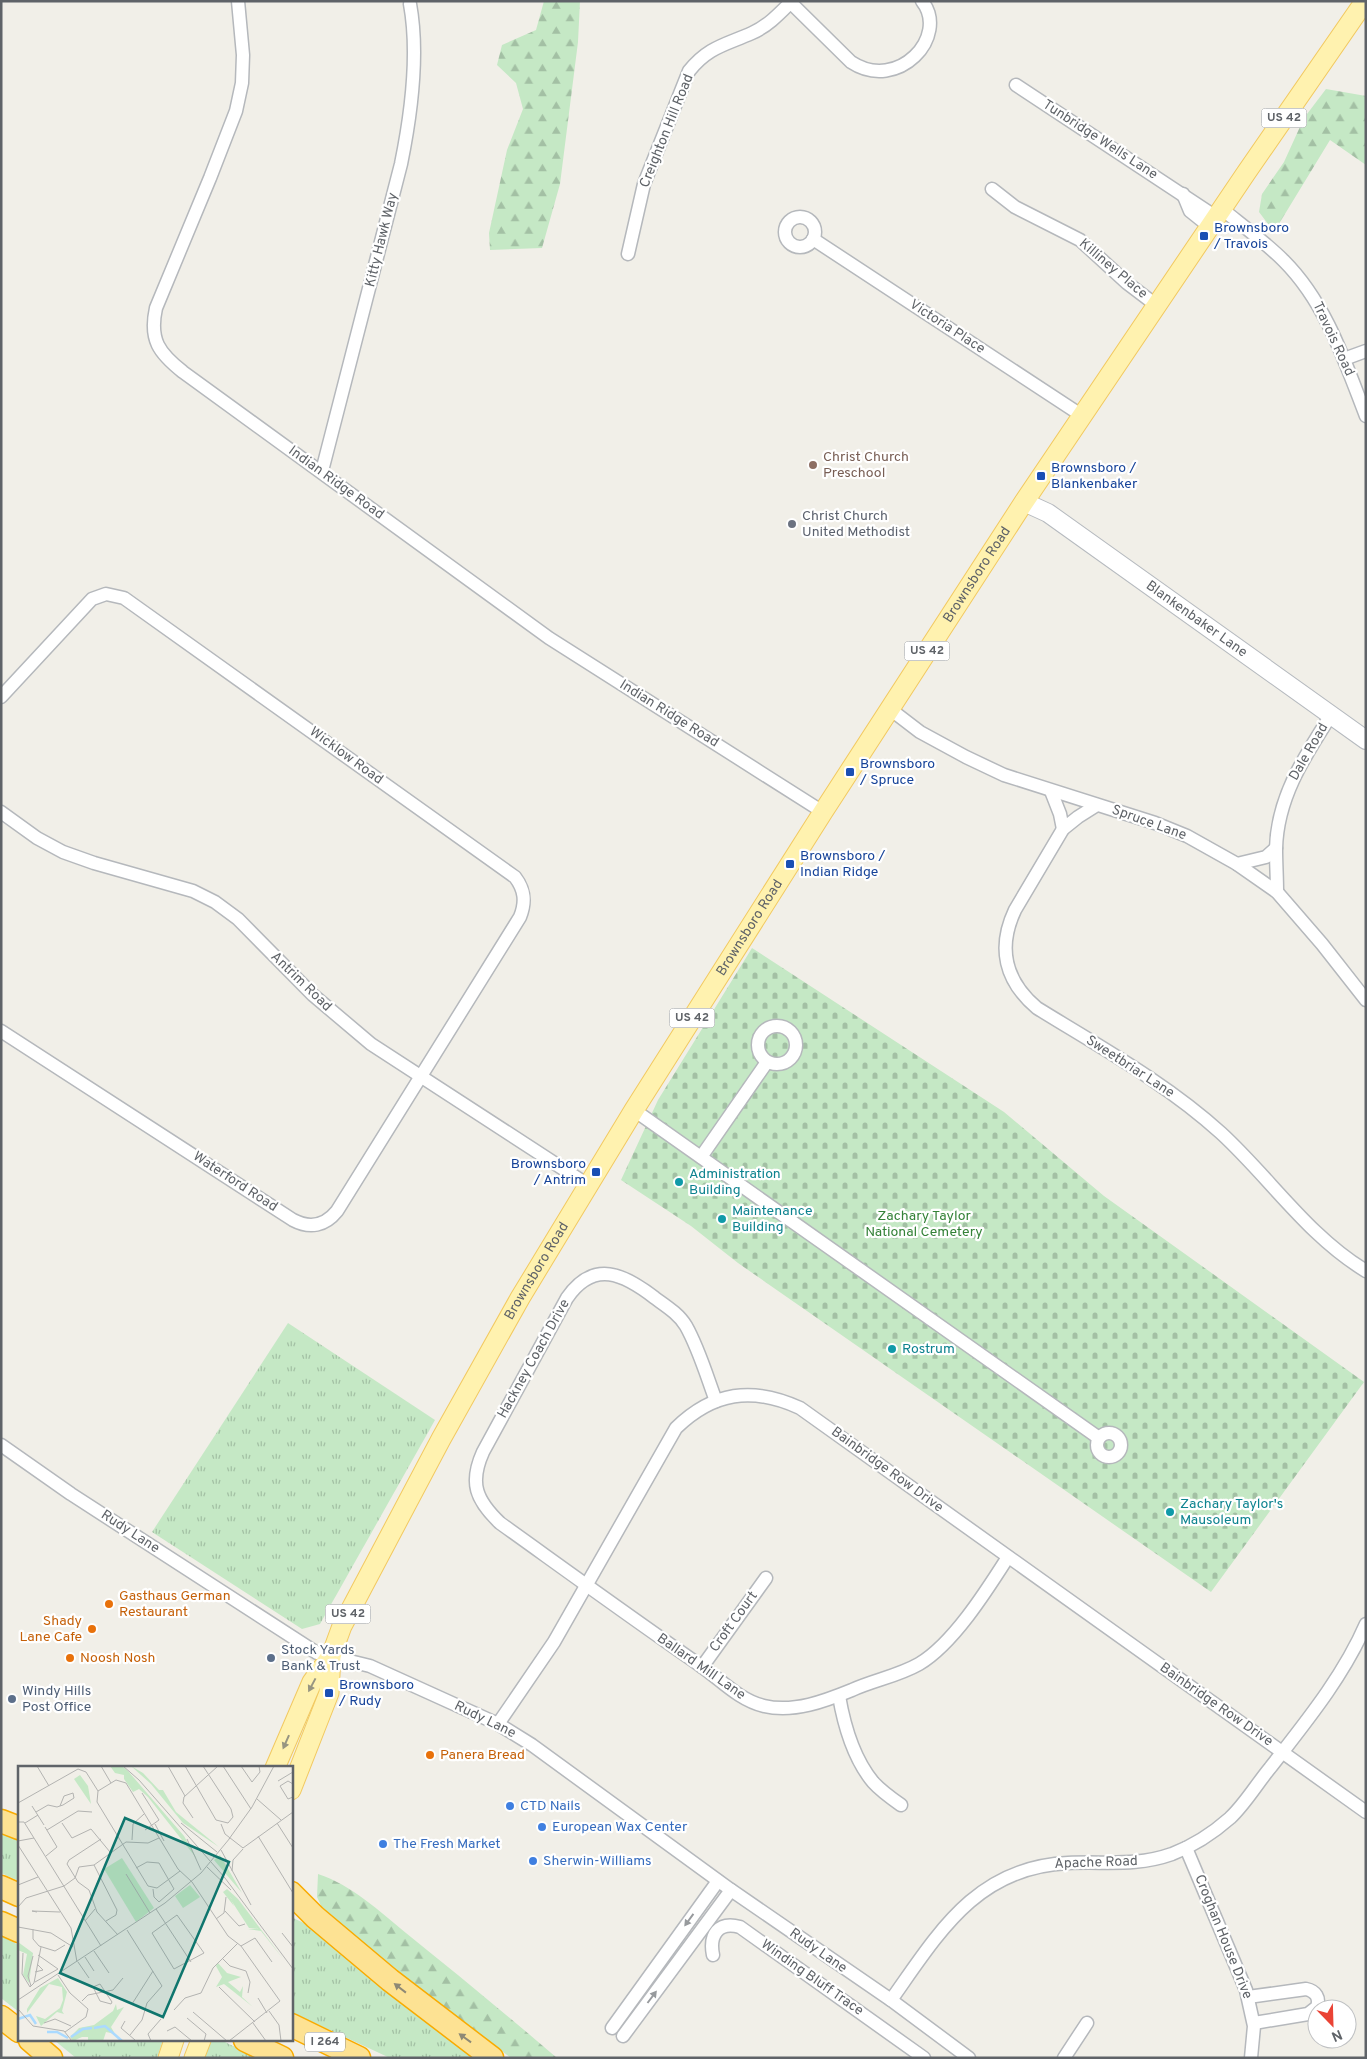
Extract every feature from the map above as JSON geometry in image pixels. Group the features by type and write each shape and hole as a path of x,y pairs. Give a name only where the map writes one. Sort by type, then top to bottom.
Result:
{"highway":[{"path":"1,1820 18,1828"},
{"path":"1,1887 18,1896"},
{"path":"292,1894 315,1917 397,1986 492,2058"},
{"path":"292,1908 315,1917"},
{"path":"1,1923 18,1932"},
{"path":"1,2017 18,2031"},
{"name":"I 264","path":"292,2026 359,2058"},
{"path":"32,2042 51,2058"},
{"path":"249,2042 282,2058"}],"main road":[{"name":"Brownsboro Road","path":"292,1787 329,1693 331,1656 335,1642 441,1438 520,1298 634,1110 823,812 1024,502 1081,415 1365,1"},
{"name":"Brownsboro Road","path":"276,1766 312,1682 331,1656"}],"street":[{"name":"Indian Ridge Road","path":"238,1 243,55 242,83 236,110 214,169 156,308 153,322 154,334 160,350 169,361 549,638 823,812"},
{"path":"791,2 851,62 863,69 877,72 890,71 902,66 913,58 922,46 930,24 929,14 922,1"},
{"name":"Creighton Hill Road","path":"628,254 644,184 689,72 698,60 710,51 761,28 791,2"},
{"name":"Kitty Hawk Way","path":"322,472 402,164 408,133 412,99 414,30 410,4"},
{"name":"Tunbridge Wells Lane","path":"1016,85 1183,194 1190,211 1216,218"},
{"name":"Killiney Place","path":"992,188 1015,208 1080,240 1127,283 1156,305"},
{"name":"Travois Road","path":"1216,218 1270,248 1298,276 1316,302 1344,359 1366,416"},
{"name":"Victoria Place","path":"813,239 1081,415"},
{"path":"1344,359 1366,351"},
{"name":"Blankenbaker Lane","path":"1024,502 1056,518 1366,740"},
{"name":"Wicklow Road","path":"1,697 92,599 106,594 124,598 515,877 520,883 524,898 520,916 421,1076"},
{"name":"Spruce Lane","path":"890,709 920,732 1004,775 1155,823 1187,836 1238,864 1277,892 1322,944 1366,1000"},
{"name":"Dale Road","path":"1277,892 1276,848 1281,816 1290,786 1299,765 1331,715"},
{"path":"1051,791 1060,814 1063,829"},
{"name":"Sweetbriar Lane","path":"1096,805 1063,829 1010,921 1006,936 1005,954 1009,971 1018,988 1037,1008 1159,1083 1199,1115 1252,1163 1321,1238 1344,1258 1366,1271"},
{"name":"Antrim Road","path":"1,812 37,838 64,852 94,863 193,892 215,902 238,919 339,1019 371,1044 588,1185"},
{"path":"1238,864 1266,857 1276,848"},
{"name":"Waterford Road","path":"1,1031 293,1220 310,1226 325,1222 337,1211 421,1076"},
{"path":"701,1157 767,1062"},
{"path":"634,1110 1099,1438"},
{"name":"Hackney Coach Drive","path":"477,1490 475,1472 498,1424 567,1298 581,1282 591,1277 611,1274 630,1280 675,1313 686,1326 692,1338 716,1401"},
{"name":"Bainbridge Row Drive","path":"498,1724 537,1669 670,1436 689,1415 716,1401 728,1397 767,1396 800,1408 1366,1812"},
{"name":"Rudy Lane","path":"1,1445 71,1494 317,1653 370,1666 498,1724 532,1745 718,1881 890,2000 969,2058"},
{"name":"Ballard Mill Lane","path":"477,1490 482,1503 500,1523 736,1693 764,1706 788,1709 839,1696 900,1673 918,1664 934,1654 951,1637 1008,1557"},
{"name":"Croft Court","path":"702,1667 766,1578"},
{"name":"Apache Road","path":"890,2000 955,1914 978,1894 999,1882 1020,1872 1043,1866 1067,1863 1120,1864 1143,1862 1186,1848 1199,1841 1231,1817 1283,1752 1344,1666 1366,1624"},
{"path":"839,1696 842,1712 860,1761 874,1784 901,1805"},
{"name":"Croghan House Drive","path":"1186,1848 1230,1948 1248,1997 1254,2023 1251,2058"},
{"path":"612,2028 718,1881"},
{"path":"623,2036 731,1890"},
{"name":"Winding Bluff Trace","path":"713,1955 711,1943 716,1932 723,1926 732,1925 740,1927 924,2058"},
{"path":"1248,1997 1306,1989 1314,1992 1318,2000 1317,2008 1308,2014 1254,2023"},
{"path":"1064,2058 1087,2023"}],"green space":[{"path":"544,1 580,1 578,42 560,184 542,248 490,250 489,233 507,150 523,109 516,83 497,65 502,45 536,30"},
{"path":"1326,89 1366,96 1366,165 1330,140 1274,232 1259,212 1262,194 1284,162 1304,118"},
{"name":"Zachary Taylor National Cemetery","path":"752,948 1004,1112 1104,1196 1364,1382 1211,1592 738,1263 691,1226 621,1180 658,1100"},
{"path":"288,1323 435,1420 320,1624 302,1629 152,1532"},
{"path":"1,1829 18,1836 18,1881 1,1873"},
{"path":"318,1874 342,1885 365,1899 557,2058 511,2058 422,1991 368,1946 329,1923 317,1897"},
{"path":"292,1917 311,1927 480,2058 390,2058 292,2012"},
{"path":"1,1936 18,1944 18,2011 1,1998"},
{"path":"56,2042 162,2042 157,2058 76,2058"},
{"path":"210,2042 225,2042 257,2058 204,2058"}],"place":[{"name":"Brownsboro / Travois","path":"1204,236"},
{"name":"Christ Church Preschool","path":"813,465"},
{"name":"Brownsboro / Blankenbaker","path":"1041,476"},
{"name":"Christ Church United Methodist","path":"792,524"},
{"name":"Brownsboro / Spruce","path":"850,772"},
{"name":"Brownsboro / Indian Ridge","path":"790,864"},
{"name":"Brownsboro / Antrim","path":"596,1172"},
{"name":"Administration Building","path":"679,1182"},
{"name":"Maintenance Building","path":"722,1219"},
{"name":"Rostrum","path":"892,1349"},
{"name":"Zachary Taylor's Mausoleum","path":"1170,1512"},
{"name":"Gasthaus German Restaurant","path":"109,1604"},
{"name":"Shady Lane Cafe","path":"92,1629"},
{"name":"Noosh Nosh","path":"70,1658"},
{"name":"Stock Yards Bank & Trust","path":"271,1658"},
{"name":"Brownsboro / Rudy","path":"329,1693"},
{"name":"Windy Hills Post Office","path":"12,1699"},
{"name":"Panera Bread","path":"430,1755"},
{"name":"CTD Nails","path":"510,1806"},
{"name":"European Wax Center","path":"542,1827"},
{"name":"The Fresh Market","path":"383,1844"},
{"name":"Sherwin-Williams","path":"533,1861"}]}
